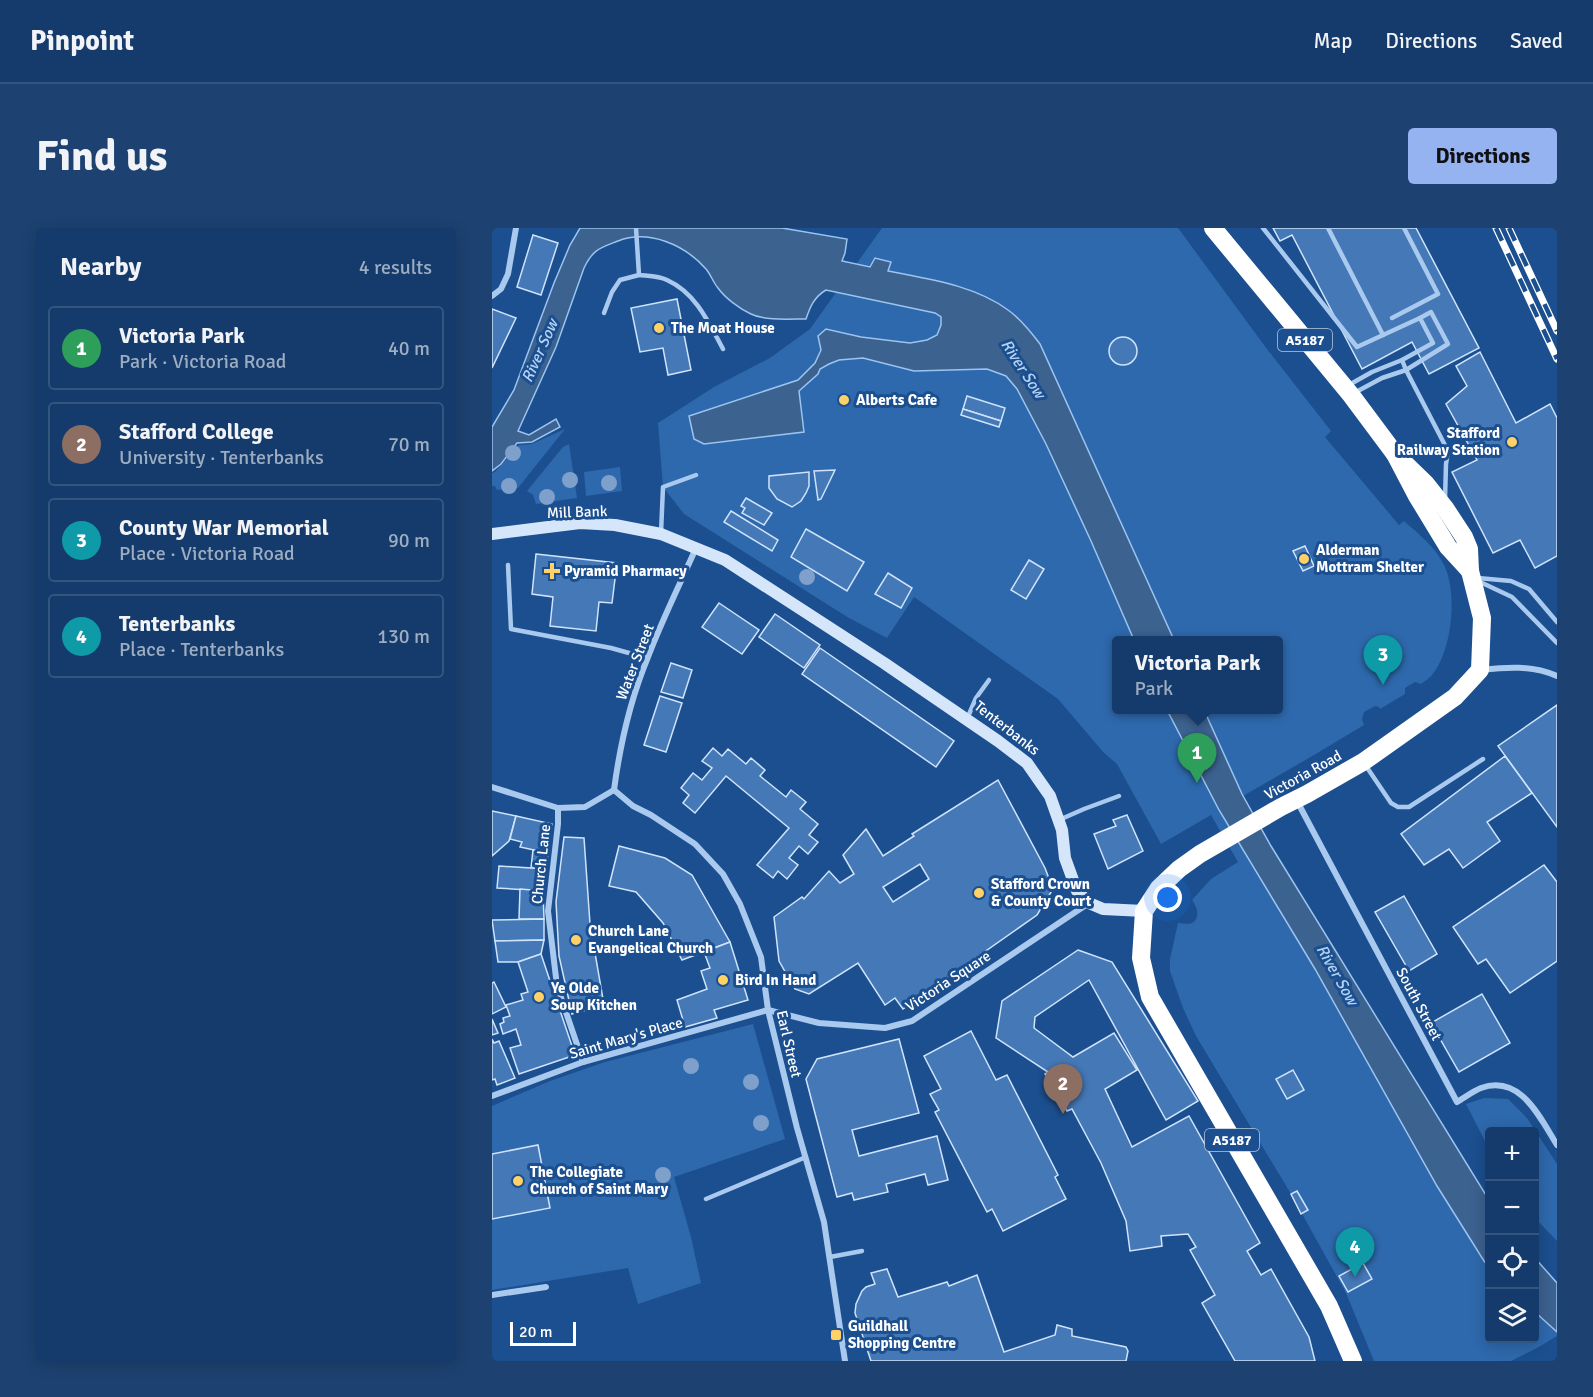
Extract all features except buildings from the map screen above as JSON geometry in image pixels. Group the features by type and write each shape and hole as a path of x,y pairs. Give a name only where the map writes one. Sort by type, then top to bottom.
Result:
{"highway":[{"name":"A5187","path":"1213,228 1348,391 1395,454 1448,547 1472,574"},
{"name":"A5187","path":"1395,454 1426,484 1445,508 1469,549 1482,618 1480,670"},
{"name":"Victoria Road","path":"1144,911 1159,888 1186,864 1363,762 1455,697 1480,670"},
{"name":"A5187","path":"1144,911 1141,957 1150,997 1329,1306 1353,1361"}],"street":[{"path":"492,296 501,289 508,274 516,228"},
{"name":"Mill Bank","path":"492,534 580,523 615,525 661,534 696,548"},
{"name":"Water Street","path":"614,790 627,721 647,658 696,548"},
{"name":"Tenterbanks","path":"696,548 725,560 884,663 1027,763 1050,796 1059,820 1065,858 1077,891 1089,903"},
{"path":"1480,670 1518,667 1547,671 1557,676"},
{"path":"492,787 558,808 585,807 614,790"},
{"name":"Earl Street","path":"614,790 633,806 695,844 723,874 740,904 761,957 768,1010 797,1128 824,1222 845,1361"},
{"name":"South Street","path":"1289,803 1457,1102 1481,1088 1499,1086 1514,1089 1530,1104 1557,1144"},
{"name":"Church Lane","path":"558,808 548,910 557,986 583,1062"},
{"path":"1089,903 1103,909 1144,911"},
{"name":"Victoria Square","path":"768,1010 819,1023 885,1028 912,1021 1089,903"},
{"name":"Saint Mary's Place","path":"492,1096 583,1062 768,1010"},
{"path":"492,1295 546,1287"}],"lane":[{"path":"636,228 639,275"},
{"path":"1263,228 1357,347 1431,312 1448,344 1406,370 1348,391"},
{"path":"1328,228 1383,335"},
{"path":"1392,318 1438,294 1404,228"},
{"path":"604,313 612,292 620,280 639,275 665,279 686,291 704,313 723,349"},
{"path":"1348,391 1372,372 1402,360 1432,343 1420,318"},
{"path":"1402,360 1448,451 1445,508"},
{"path":"661,534 663,487 696,475"},
{"path":"508,565 511,629 611,648 647,658"},
{"path":"1472,574 1511,581 1529,588 1557,622"},
{"path":"1472,574 1512,597 1557,643"},
{"path":"967,719 976,698 989,680"},
{"path":"1363,762 1390,803 1398,807 1409,807 1483,759"},
{"path":"1059,820 1119,796"},
{"path":"706,1199 806,1157"},
{"path":"830,1257 862,1251"}],"shaded area":[{"path":"882,228 1178,228 1331,431 1325,437 1399,525 1404,521 1436,552 1444,565 1451,591 1451,622 1448,637 1439,665 1432,675 1421,684 1415,682 1405,688 1405,694 1380,709 1375,706 1364,712 1362,719 1364,725 1219,810 1315,969 1437,1186 1485,1262 1485,1343 1539,1343 1539,1316 1557,1332 1557,1336 1511,1361 1374,1361 1346,1293 1291,1194 1196,1036 1170,971 1170,959 1178,923 1189,924 1197,917 1192,900 1211,879 1238,862 1211,815 1161,844 1117,764 1104,753 1058,699 914,597 887,638 849,618 684,514 663,487 658,423 714,387 770,358 810,329"},
{"path":"565,429 518,488 497,490 495,486 492,486 492,473 519,445 532,444"},
{"path":"569,444 577,498 536,504 533,495 527,491 563,447"},
{"path":"620,467 622,491 586,496 584,472"},
{"path":"753,1024 785,1139 674,1177 701,1283 638,1304 628,1268 492,1290 492,1106 550,1081 605,1062"},
{"path":"1484,1098 1508,1099 1533,1127 1485,1127 1485,1141 1466,1104"},
{"path":"1539,1136 1557,1164 1557,1241 1539,1222"}],"water":[{"name":"River Sow","path":"580,228 782,228 847,239 842,261 870,267 875,258 891,262 888,271 935,280 981,294 995,301 1021,322 1040,344 1172,636 1132,636 1046,444 1017,389 1006,376 987,369 914,371 863,358 839,360 820,369 818,374 799,391 804,432 704,444 694,439 689,416 798,380 815,363 821,350 818,336 826,329 861,337 910,343 927,340 937,335 941,317 935,313 826,290 813,303 806,319 763,318 733,303 716,286 706,269 688,253 677,246 654,238 630,238 618,241 602,248 591,257 584,268 556,347 518,431 529,435 556,419 560,427 532,442 517,443 501,464 492,471 492,427 514,390 570,245"},
{"name":"River Sow","path":"1169,714 1206,714 1242,794 1271,846 1485,1194 1485,1262 1437,1186 1315,969 1219,810"},
{"path":"1539,1263 1557,1283 1557,1332 1539,1316"}],"railway":[{"path":"1496,228 1557,359"},
{"path":"1509,228 1557,331"}],"place":[{"name":"The Moat House","path":"659,328"},
{"name":"Alberts Cafe","path":"844,400"},
{"name":"Stafford Railway Station","path":"1512,442"},
{"name":"Alderman Mottram Shelter","path":"1304,559"},
{"name":"Pyramid Pharmacy","path":"552,571"},
{"name":"County War Memorial","path":"1383,685"},
{"name":"Victoria Park","path":"1197,783"},
{"name":"Stafford Crown & County Court","path":"979,893"},
{"name":"Church Lane Evangelical Church","path":"576,940"},
{"name":"Bird In Hand","path":"723,980"},
{"name":"Ye Olde Soup Kitchen","path":"539,997"},
{"name":"Stafford College","path":"1063,1114"},
{"name":"The Collegiate Church of Saint Mary","path":"518,1181"},
{"name":"Tenterbanks","path":"1355,1277"},
{"name":"Guildhall Shopping Centre","path":"836,1335"}]}
